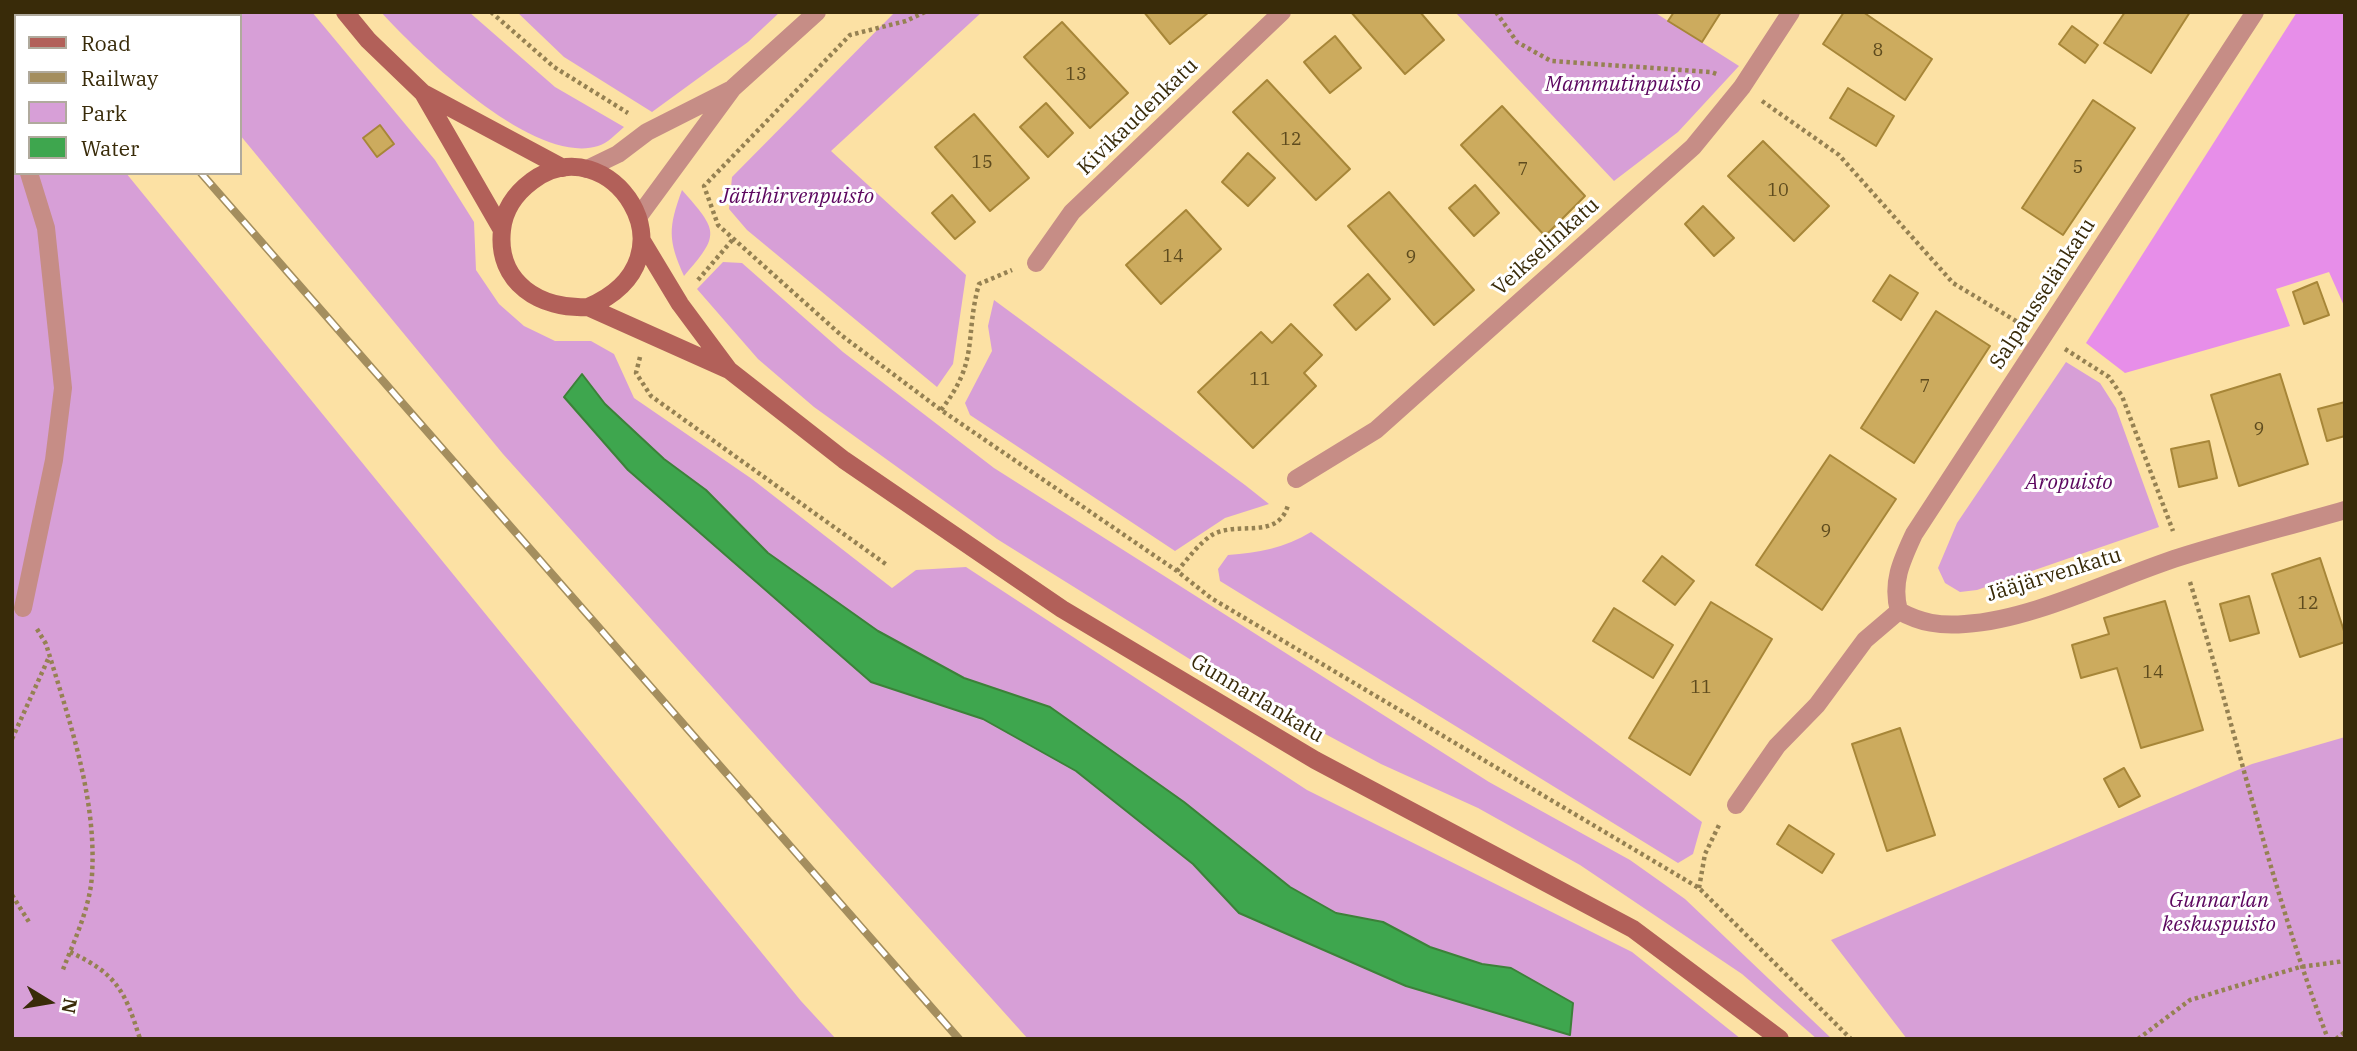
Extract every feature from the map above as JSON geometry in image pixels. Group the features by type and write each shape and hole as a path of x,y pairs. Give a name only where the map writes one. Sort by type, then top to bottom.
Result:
{"street":[{"path":"345,12 368,40 423,93 563,168"},
{"path":"639,216 733,88 817,12"},
{"name":"Kivikaudenkatu","path":"1036,263 1072,212 1282,12"},
{"name":"Veikselinkatu","path":"1296,479 1377,430 1693,146 1742,87 1791,12"},
{"name":"Salpausselänkatu","path":"1899,611 1895,595 1899,566 1914,534 2255,12"},
{"path":"587,169 618,154 647,132 733,88"},
{"path":"423,93 502,230"},
{"path":"563,168 587,169 610,178 628,195 639,216 642,241 637,264 625,284 608,298 588,307 555,305 525,290 510,273 503,252 502,230 508,208 521,190 540,175 563,168"},
{"path":"23,608 54,460 63,388 46,228 30,175"},
{"name":"Gunnarlankatu","path":"642,241 680,304 729,370"},
{"name":"Gunnarlankatu","path":"588,307 729,370 844,460 1062,609 1315,760 1633,929 1780,1039"},
{"name":"Jääjärvenkatu","path":"1899,611 1919,622 1940,625 1968,624 2023,612 2182,557 2345,510"},
{"path":"1737,805 1777,746 1816,705 1865,640 1899,611"}],"path":[{"path":"491,12 554,67 627,113 647,132"},
{"path":"705,186 850,35 906,21 925,12"},
{"path":"679,165 705,186 718,225 841,335 941,410 1177,571 1211,598 1699,888 1851,1039"},
{"path":"680,304 734,238"},
{"path":"941,410 959,387 970,356 973,305 979,284 1036,263"},
{"path":"653,337 640,356 636,373 651,396 887,565"},
{"path":"2058,360 2073,337"},
{"path":"1177,571 1213,535 1244,528 1269,528 1285,516 1296,479"},
{"path":"23,608 50,655 82,772 89,826 92,875 83,918 62,972"},
{"path":"12,739 50,655"},
{"path":"1699,888 1705,854 1716,827 1737,805"},
{"path":"12,895 29,922"},
{"path":"70,952 90,961 121,988 140,1039"},
{"path":"2138,1039 2190,1000 2300,967 2345,961"},
{"path":"2336,1039 2345,1032"}],"green space":[{"path":"139,12 312,12 435,160 474,222 476,270 499,304 524,326 555,341 591,341 614,354 634,398 752,479 892,588 916,570 966,567 1307,790 1632,952 1741,1039 1028,1039 503,454 242,137 242,14","holes":["583,374 605,404 664,459 706,490 768,553 878,631 964,678 1050,707 1184,802 1290,887 1336,913 1383,922 1430,947 1482,964 1511,968 1570,1035 1406,986 1239,913 1193,864 1076,771 983,719 871,682 628,470 564,398"]},
{"path":"381,12 469,12 555,87 624,127 598,146 572,148 543,140 512,124 481,103 423,54"},
{"path":"517,12 780,12 748,42 652,112 564,57"},
{"name":"Jättihirvenpuisto","path":"895,12 982,12 831,151 966,275 953,364 937,387 747,230 729,209 732,177"},
{"name":"Mammutinpuisto","path":"1455,12 1654,12 1739,66 1678,132 1614,181"},
{"path":"12,31 14,175 128,175 801,1001 836,1039 12,1039"},
{"path":"682,190 703,215 710,233 704,251 684,276 675,253 672,234 674,214"},
{"path":"723,262 742,263 843,352 994,468 1489,782 1630,860 1685,899 1832,1039 1817,1039 1742,974 1580,865 1478,808 1381,764 1212,673 997,539 814,407 758,359 697,289"},
{"path":"994,300 1269,504 1225,518 1175,551 970,415 965,403 992,351 988,326"},
{"name":"Aropuisto","path":"2066,362 2100,383 2116,408 2159,527 1977,590 1960,592 1945,583 1938,568 1957,523"},
{"path":"1311,532 1702,822 1693,854 1678,863 1220,581 1218,569 1228,555 1271,549"},
{"name":"Gunnarlan keskuspuisto","path":"2345,737 2345,1039 1907,1039 1831,940 2252,764"}],"shaded area":[{"path":"2297,12 2345,12 2345,308 2329,272 2276,289 2290,326 2125,373 2086,343"}],"water":[{"path":"582,374 605,404 664,459 706,490 768,553 878,631 964,678 1050,707 1184,802 1290,887 1336,913 1383,922 1430,947 1482,964 1511,968 1573,1003 1570,1035 1406,986 1239,913 1193,864 1076,771 983,719 871,682 628,470 564,397"}],"building":[{"path":"1144,12 1209,12 1170,44"},
{"path":"1351,12 1420,12 1444,40 1405,74"},
{"path":"1674,12 1721,12 1702,42 1668,21"},
{"path":"1844,12 1863,12 1932,59 1905,100 1823,44"},
{"path":"2125,12 2190,12 2151,73 2104,43"},
{"path":"1062,22 1128,93 1090,128 1024,57"},
{"path":"2072,26 2098,45 2085,63 2059,44"},
{"path":"1335,36 1361,68 1330,93 1304,62"},
{"path":"1267,80 1350,169 1316,200 1233,112"},
{"path":"1848,88 1894,116 1876,146 1830,118"},
{"path":"2093,100 2135,128 2063,235 2022,208"},
{"path":"1046,103 1073,133 1048,157 1020,127"},
{"path":"1502,106 1585,196 1545,236 1461,145"},
{"path":"974,114 1029,178 990,211 935,147"},
{"path":"380,125 394,144 377,157 363,138"},
{"path":"1763,141 1829,206 1794,241 1728,176"},
{"path":"1248,153 1275,178 1248,206 1222,182"},
{"path":"1475,185 1499,213 1474,236 1449,208"},
{"path":"1389,192 1474,290 1434,325 1348,226"},
{"path":"952,195 975,222 955,239 932,213"},
{"path":"1703,206 1734,238 1714,256 1685,224"},
{"path":"1186,210 1221,249 1161,304 1126,265"},
{"path":"1368,274 1390,299 1356,330 1334,305"},
{"path":"1890,275 1918,293 1901,320 1873,301"},
{"path":"2317,282 2329,315 2304,324 2293,292"},
{"path":"1936,311 1990,346 1914,463 1861,428"},
{"path":"1291,324 1322,355 1304,373 1316,386 1253,448 1198,392 1261,332 1272,343"},
{"path":"2280,374 2308,464 2239,486 2211,395"},
{"path":"2345,402 2345,436 2327,441 2318,409"},
{"path":"2209,441 2217,478 2179,487 2171,449"},
{"path":"1830,455 1896,499 1822,610 1756,565"},
{"path":"1662,556 1694,581 1675,605 1643,581"},
{"path":"2320,558 2345,634 2345,642 2300,657 2272,574"},
{"path":"2249,596 2259,633 2230,641 2220,604"},
{"path":"2165,601 2203,730 2141,748 2117,668 2081,678 2072,645 2109,634 2104,618"},
{"path":"1711,602 1772,639 1690,775 1629,738"},
{"path":"1614,608 1673,645 1653,678 1593,641"},
{"path":"1900,728 1935,835 1887,851 1852,744"},
{"path":"2124,768 2140,796 2119,807 2104,779"},
{"path":"1789,825 1834,854 1822,873 1777,844"}],"railway":[{"path":"203,175 959,1039"}]}
